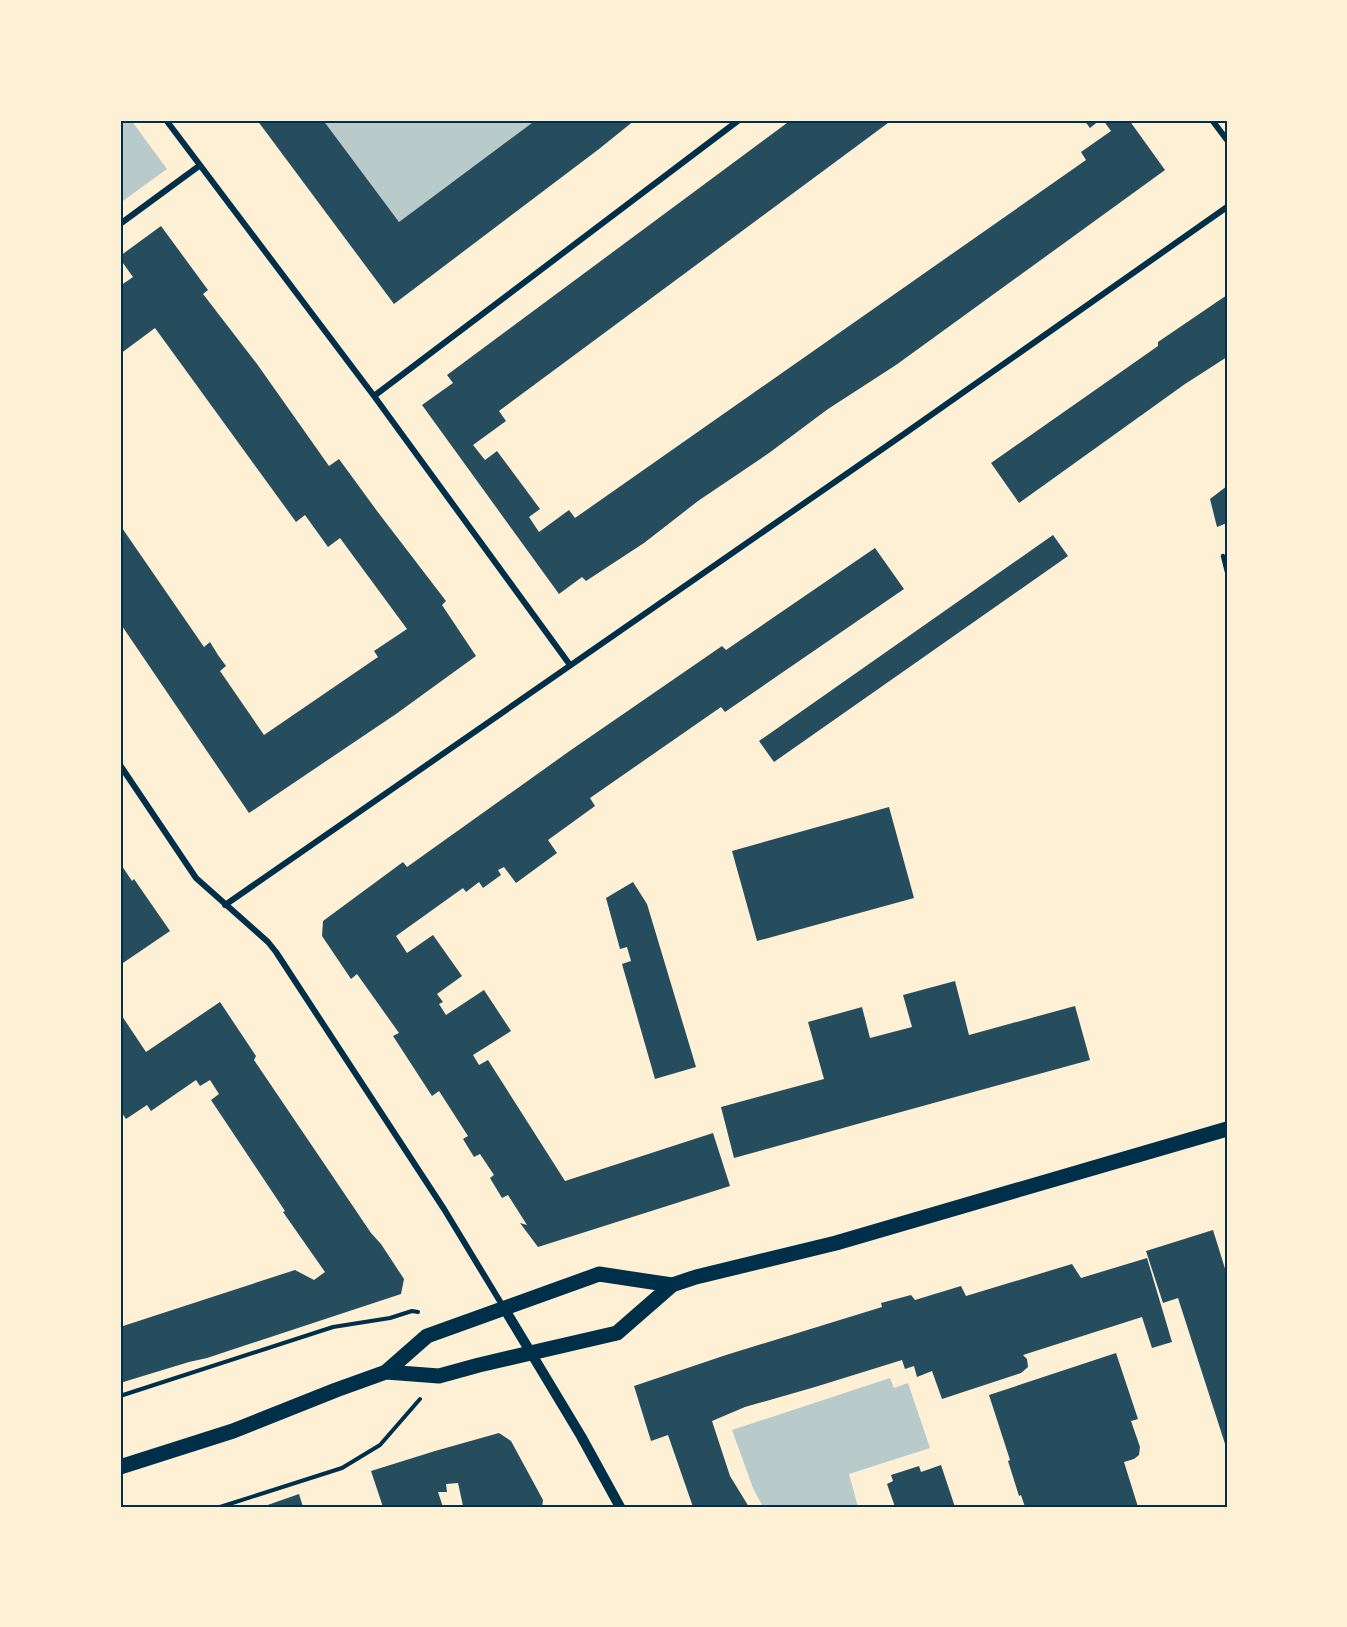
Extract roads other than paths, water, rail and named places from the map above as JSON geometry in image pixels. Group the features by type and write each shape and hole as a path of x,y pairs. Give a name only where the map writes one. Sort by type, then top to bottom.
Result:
{"main road":[{"path":"386,1372 439,1376 617,1333 672,1285 836,1243 1227,1129"},
{"path":"120,1467 233,1431 386,1372 427,1336 599,1274 672,1285"}],"street":[{"path":"165,120 374,396 570,665"},
{"path":"374,396 739,120"},
{"path":"1212,120 1227,140"},
{"path":"120,224 200,166"},
{"path":"225,905 1227,207"},
{"path":"120,765 196,878 276,952 444,1209 533,1353 620,1507"}],"lane":[{"path":"1222,556 1227,572"}]}
